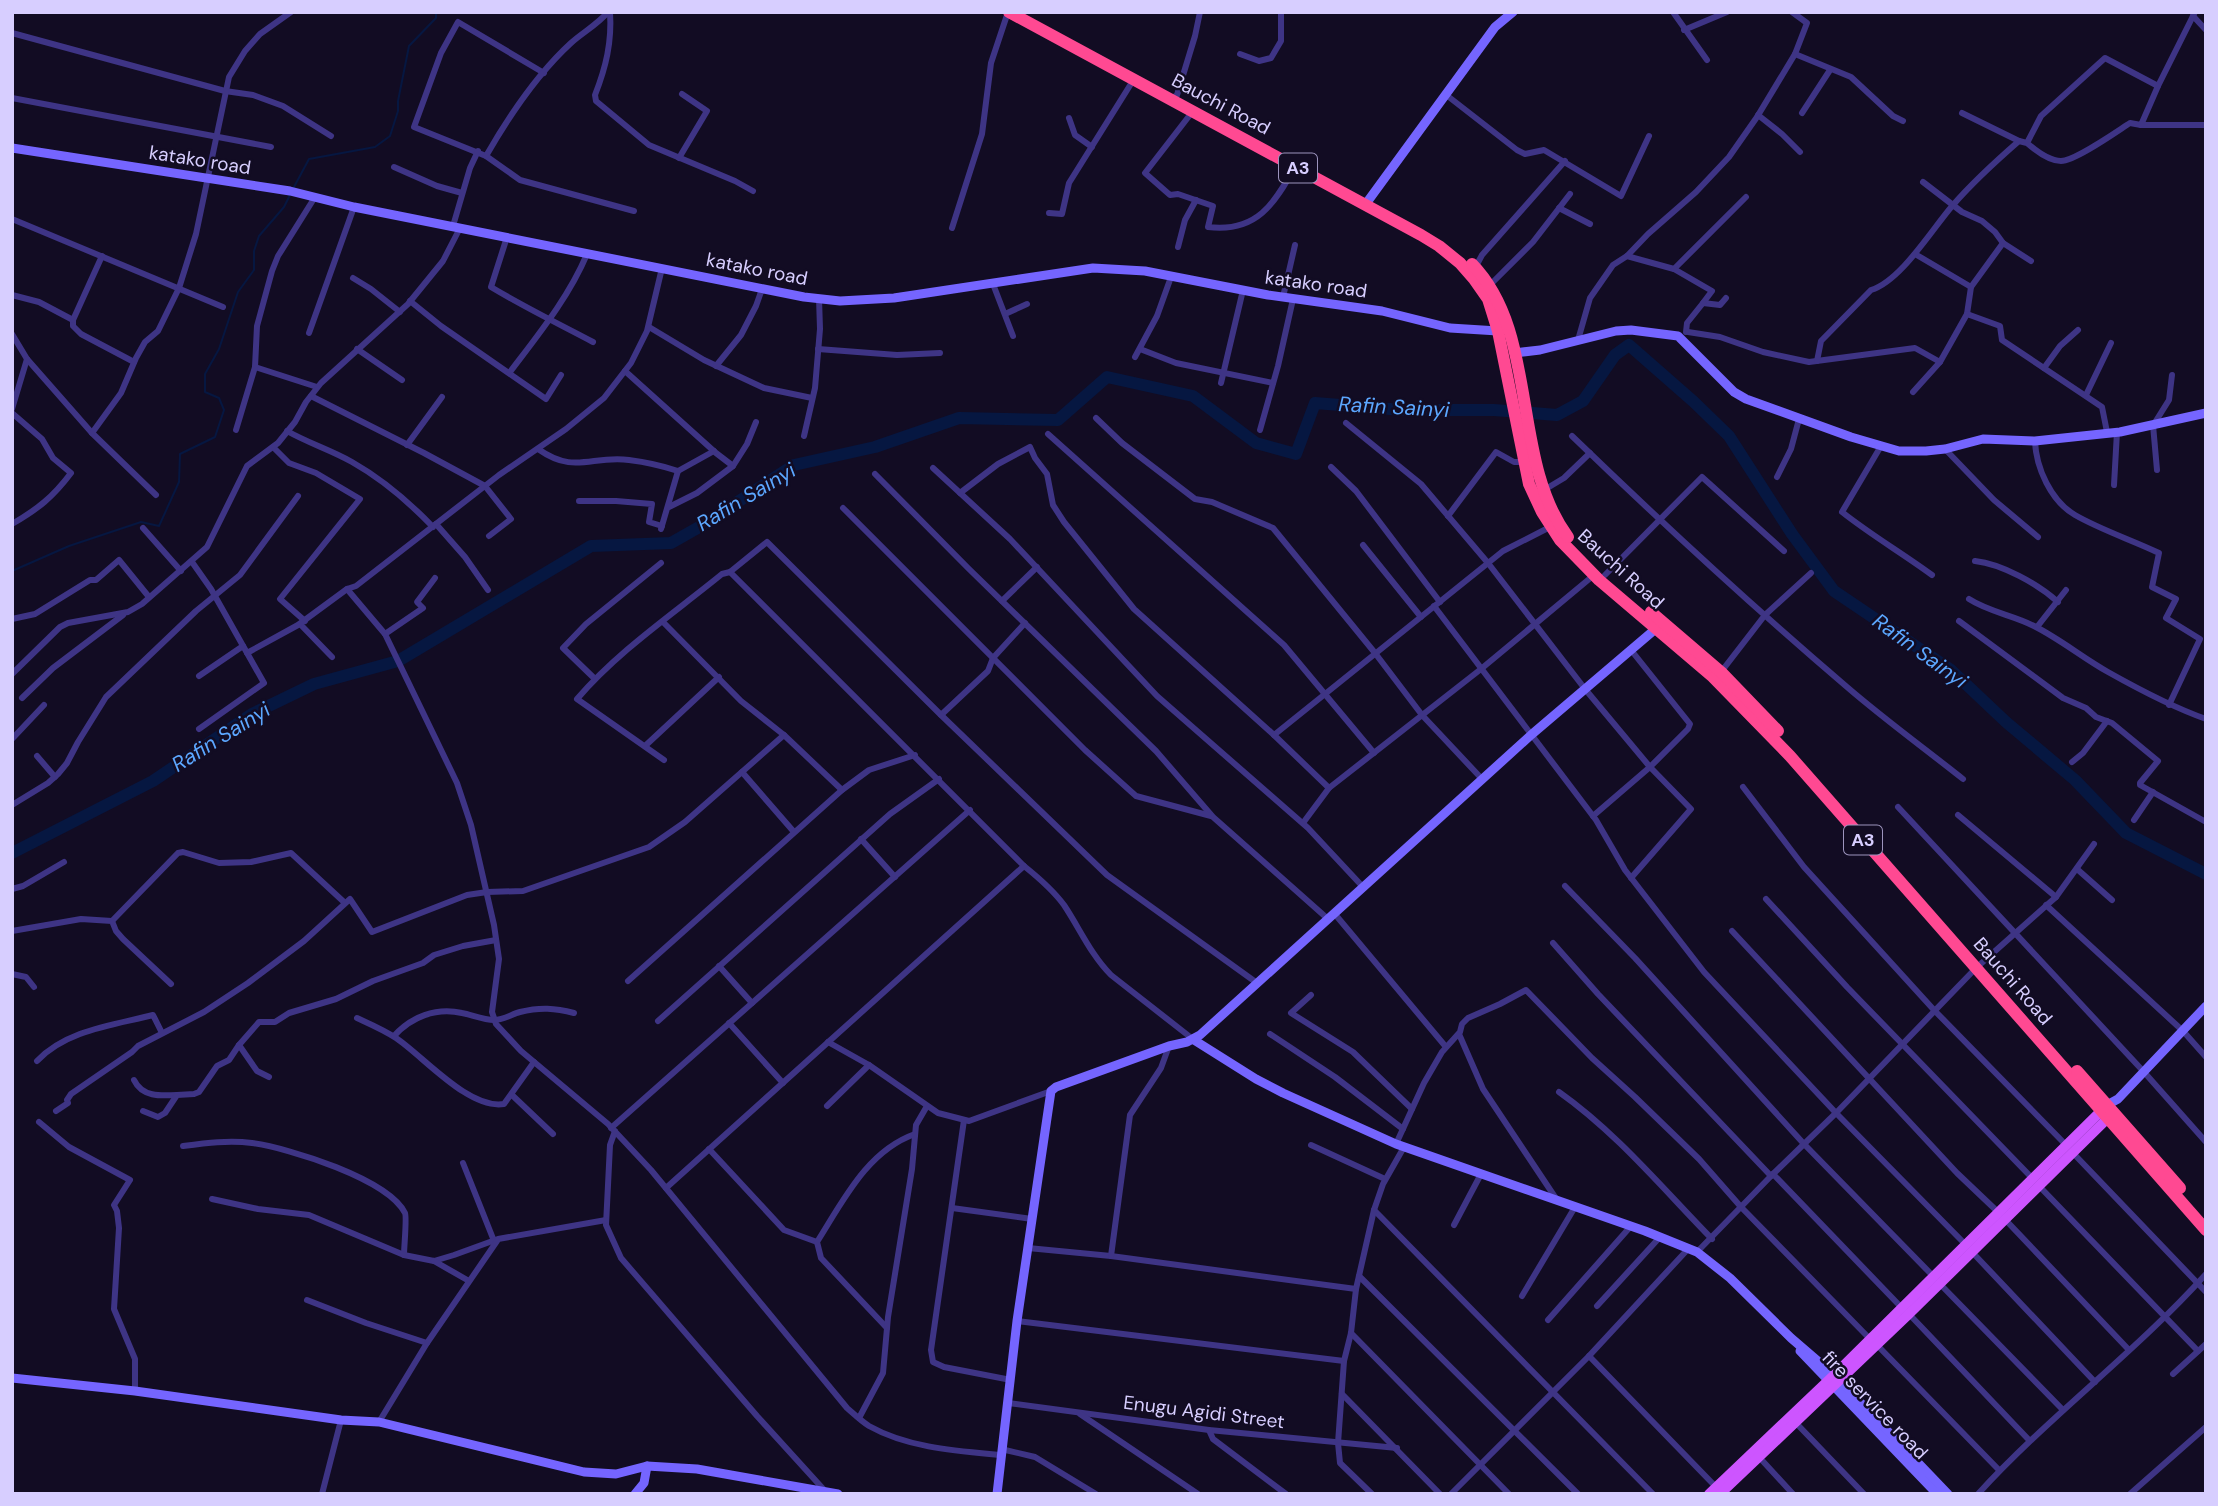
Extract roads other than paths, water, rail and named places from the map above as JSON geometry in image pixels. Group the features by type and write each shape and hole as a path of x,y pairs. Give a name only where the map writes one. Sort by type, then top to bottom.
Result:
{"highway":[{"name":"Bauchi Road","path":"1008,12 1134,79 1174,97 1295,166 1436,235 1456,249 1490,285 1503,315 1514,353 1515,390"},
{"name":"Bauchi Road","path":"1024,12 1367,201 1431,240 1460,263 1488,299 1515,390 1535,498 1550,527 1570,552 1721,672 1756,706 1978,966"},
{"name":"Bauchi Road","path":"1527,457 1559,525 1600,575"},
{"name":"Bauchi Road","path":"1660,625 1790,756 2206,1217"},
{"name":"Bauchi Road","path":"2109,1109 2206,1230"}],"main road":[{"path":"1718,1492 2109,1109"},
{"path":"1718,1492 1796,1423 1834,1381"}],"street":[{"path":"92,433 121,393 145,342 158,331 179,288 196,234 229,77 245,51 260,34 291,12"},
{"path":"486,156 504,125 544,73 571,43 609,12"},
{"path":"609,12 609,51 595,95 596,101 649,145 754,191"},
{"path":"952,228 982,134 991,63 1008,12"},
{"path":"1174,97 1195,36 1200,12"},
{"path":"1240,54 1259,61 1270,58 1281,41 1281,12"},
{"path":"1367,201 1495,27 1513,12"},
{"path":"1673,12 1707,60"},
{"path":"1685,30 1727,12"},
{"path":"1578,340 1590,298 1613,265 1627,256 1729,157 1758,115 1795,54 1807,23 1792,12"},
{"path":"2141,125 2194,14 2206,30"},
{"path":"544,73 458,22 441,53 414,127 478,152 520,180 634,211"},
{"path":"12,33 225,92 253,95 284,106 331,136"},
{"path":"1795,54 1851,77 1893,116 1903,121"},
{"path":"2027,143 2041,116 2105,58 2158,86"},
{"path":"1802,113 1830,70"},
{"path":"1049,213 1062,214 1069,183 1134,79"},
{"path":"679,158 707,111 682,94"},
{"path":"1445,94 1517,150 1525,154 1544,150 1621,196 1648,136"},
{"path":"12,98 271,147"},
{"path":"1193,110 1145,173 1170,195 1178,194 1213,206 1208,227 1228,230 1268,209 1279,197 1295,166"},
{"path":"1962,113 2027,143 2036,152 2061,161 2075,157 2130,123 2206,125"},
{"path":"1758,115 1800,152"},
{"path":"1069,118 1075,135 1092,147"},
{"path":"1817,361 1821,341 1871,290 1881,287 1915,254 1953,204 2019,141"},
{"name":"katako road","path":"12,148 290,191 587,254 820,299 840,301 894,298 1093,268 1144,271 1288,298 1382,312 1450,328 1498,331"},
{"path":"22,698 62,661 149,597 207,547 247,467 273,447 317,387 400,312 443,261 456,227 470,168 478,152"},
{"path":"1475,268 1482,255 1565,161"},
{"path":"394,167 437,186 462,193"},
{"path":"1923,182 1962,212 1982,221 2003,243 2031,261"},
{"path":"1490,285 1532,242 1570,194"},
{"path":"236,430 255,367 257,326 272,271 278,256 315,197"},
{"path":"1674,269 1746,197"},
{"path":"1178,247 1185,220 1196,200"},
{"path":"309,332 354,206"},
{"path":"1559,208 1590,224"},
{"path":"12,219 223,307"},
{"path":"507,237 491,287 593,342"},
{"path":"1913,392 1940,362 1967,314 1971,286 2003,243"},
{"path":"1260,430 1286,336 1295,245"},
{"path":"510,372 578,276 587,254"},
{"path":"1915,254 1971,286"},
{"path":"102,256 73,320 73,326 81,334 134,362"},
{"path":"1627,256 1674,269 1712,291 1687,323 1688,332"},
{"path":"247,653 303,622 347,589 356,586 485,486 597,405 625,371 649,327 662,268"},
{"path":"1135,357 1157,316 1171,277"},
{"path":"353,278 400,312"},
{"path":"993,284 1013,336"},
{"path":"716,366 745,329 762,289"},
{"path":"1220,383 1243,290"},
{"path":"12,295 39,302 73,320"},
{"path":"1703,303 1720,305 1726,298"},
{"path":"804,436 815,388 820,299"},
{"path":"410,301 441,326 546,399 561,375"},
{"path":"1005,314 1027,304"},
{"path":"1967,314 2000,326 2002,340 2102,407 2112,432 2114,485"},
{"path":"649,327 716,366 764,388 812,398"},
{"path":"1514,353 1631,330 1678,336 1688,332 1720,337 1763,352 1809,362 1915,348 1940,362"},
{"path":"2044,368 2060,346 2077,330"},
{"path":"12,334 27,359 92,433 156,495"},
{"path":"1678,336 1734,392 1746,399 1899,451 1945,449 1983,439 2035,441 2112,432 2206,413"},
{"path":"2086,395 2110,343"},
{"path":"357,349 402,380"},
{"path":"818,349 897,355 940,353"},
{"path":"1140,349 1176,363 1273,383"},
{"path":"12,524 54,495 71,473 53,458 42,439 12,411 27,359"},
{"path":"255,367 317,387"},
{"path":"625,371 733,466"},
{"path":"2157,470 2154,425 2169,400 2172,375"},
{"path":"311,396 485,486 511,519 489,536"},
{"path":"407,444 442,397"},
{"path":"1096,418 1122,443 1195,499 1212,502 1273,528 1422,715 1482,779"},
{"path":"1777,477 1791,449 1799,419"},
{"path":"669,507 696,493 733,466 747,444 756,422"},
{"path":"1346,423 1421,484 1488,563 1585,689 1650,767 1691,809 1631,878"},
{"path":"287,431 349,460 414,507 465,557 488,590"},
{"path":"1048,434 1284,645 1374,753"},
{"path":"1573,436 1660,520 1765,615 1849,688 1963,779"},
{"path":"2035,441 2045,481 2073,514 2159,553 2152,587 2176,599 2166,618 2200,639 2169,705"},
{"path":"1881,446 1842,512 1868,533 1932,575"},
{"path":"273,447 289,463 316,473 360,499 280,599 332,657"},
{"path":"960,493 998,464 1030,447 1047,474 1053,505 1134,609 1329,788"},
{"path":"538,449 552,459 565,463 627,460 678,471 714,452"},
{"path":"1945,449 1994,500 2038,537"},
{"path":"1448,516 1496,452 1514,462 1527,457"},
{"path":"1544,489 1564,478 1590,453"},
{"path":"1331,467 1356,491 1481,669 1593,816 1631,878 1704,972 2095,1381"},
{"path":"933,468 1010,539 1157,696 1303,824 1363,887"},
{"path":"579,501 617,500 652,504 649,522 662,528 678,471"},
{"path":"875,474 1156,751 1213,817 1331,916 1446,1047"},
{"path":"1303,824 1329,788 1600,575 1702,477 1784,551"},
{"path":"12,805 55,777 67,763 106,697 214,595 240,575 298,496"},
{"path":"843,508 1085,750 1136,796 1213,817"},
{"path":"1274,735 1503,551 1550,527"},
{"path":"143,528 181,571"},
{"path":"663,760 577,699 625,651 767,542 1107,875 1257,983"},
{"path":"1363,545 1421,617"},
{"path":"12,619 35,614 90,579 96,580 119,560 149,597"},
{"path":"1975,561 1989,563 2043,589 2058,602"},
{"path":"191,562 203,576 264,683 199,729"},
{"path":"595,679 563,648 586,624 661,563"},
{"path":"1002,601 1037,567"},
{"path":"730,572 1024,866 1050,887 1065,906 1100,964 1194,1040"},
{"path":"1721,672 1765,615 1811,573"},
{"path":"385,637 423,608 417,602 435,578"},
{"path":"347,589 385,637 457,783 471,825 496,940 499,959 492,995 492,1012 496,1024 521,1051 613,1129 666,1188 859,1418 868,1425 938,1449 1001,1452 1035,1457 1096,1494"},
{"path":"2037,627 2066,590"},
{"path":"1969,599 2037,627 2108,672 2169,705 2206,719"},
{"path":"12,674 60,627 68,623 128,612"},
{"path":"1959,621 2063,698 2086,708 2096,717 2127,734 2158,761 2140,785 2206,822"},
{"path":"663,622 741,701 784,734 842,790"},
{"path":"942,715 988,671 993,658 1025,623"},
{"path":"828,1042 869,1065 937,1113 969,1121 1056,1087 1194,1040 1531,735 1660,625"},
{"path":"199,676 243,646"},
{"path":"1593,816 1650,767 1690,724 1631,650"},
{"path":"645,746 719,677"},
{"path":"12,738 44,705"},
{"path":"2072,762 2083,753 2107,721"},
{"path":"56,1111 68,1103 71,1094 138,1046 204,1012 248,983 304,941 350,899 372,932 467,895 487,891 523,891 649,847 685,822 784,734"},
{"path":"628,981 842,790 869,770 915,755"},
{"path":"37,757 55,777"},
{"path":"742,772 794,832"},
{"path":"657,1021 890,814 939,779"},
{"path":"1743,787 1804,867 1934,1010 2206,1292"},
{"path":"2134,820 2153,792"},
{"path":"1898,807 2206,1142"},
{"path":"826,1492 621,1258 606,1225 613,1129 970,810"},
{"path":"1958,815 2056,897"},
{"path":"861,839 895,877"},
{"path":"1451,1494 1693,1250 1712,1239 1978,966 2056,897 2094,844"},
{"path":"12,931 81,919 112,921 178,853 183,852 219,863 251,862 291,853 345,903"},
{"path":"12,889 23,886 64,862"},
{"path":"666,1188 1024,866"},
{"path":"2077,869 2112,900"},
{"path":"1565,886 1636,958 1804,1143 2063,1410"},
{"path":"1766,899 1847,987 2198,1351"},
{"path":"2046,905 2183,1031 2206,1058"},
{"path":"112,921 116,932 171,984"},
{"path":"1732,931 1957,1173 2129,1350"},
{"path":"134,1080 143,1091 164,1096 199,1092 217,1066 229,1060 259,1022 275,1022 289,1013 335,999 373,981 423,963 434,955 496,940"},
{"path":"1553,943 1772,1175 2029,1440"},
{"path":"719,966 752,1003"},
{"path":"12,974 26,977 34,987"},
{"path":"1372,1494 1340,1462 1338,1443 1344,1361 1351,1333 1356,1289 1374,1210 1400,1145 1403,1129 1424,1083 1446,1047 1459,1034 1462,1024 1468,1018 1526,990 1592,1059 1699,1159 1741,1207 1999,1470"},
{"path":"1311,995 1291,1013 1353,1052 1412,1109"},
{"path":"2109,1109 2206,1006"},
{"path":"394,1036 412,1020 439,1012 455,1012 495,1020 522,1012 553,1008 574,1013"},
{"path":"37,1060 48,1049 85,1032 153,1015 162,1033"},
{"path":"357,1018 394,1036 466,1093 489,1104 504,1104 534,1062"},
{"path":"729,1023 783,1083"},
{"path":"1270,1034 1335,1077 1403,1129"},
{"path":"1459,1034 1483,1088 1558,1202"},
{"name":"fire service road","path":"1194,1040 1274,1088 1400,1145 1693,1250 1730,1278 1791,1338 1808,1361 1834,1381 1937,1494"},
{"path":"239,1045 257,1070 269,1077"},
{"path":"1111,1256 1130,1115 1161,1068 1170,1046"},
{"path":"827,1106 869,1065"},
{"path":"997,1494 1017,1321 1051,1091"},
{"path":"1559,1092 1625,1148 1712,1239"},
{"path":"143,1111 159,1117 165,1113 177,1095"},
{"path":"512,1095 553,1134"},
{"path":"859,1418 883,1373 916,1125 928,1106"},
{"path":"964,1120 931,1350 933,1362 944,1367 1011,1380"},
{"path":"39,1122 69,1147 130,1180 114,1205 118,1228 114,1309 135,1359 135,1391"},
{"path":"887,1328 821,1258 817,1242 865,1169 893,1143 915,1133"},
{"path":"183,1146 223,1141 254,1143 280,1148 367,1180 396,1200 405,1213 407,1219 404,1227 404,1255"},
{"path":"1311,1145 1385,1179"},
{"path":"709,1149 784,1230 817,1242"},
{"path":"463,1163 496,1240"},
{"path":"1454,1225 1481,1174"},
{"path":"212,1199 258,1209 309,1214 404,1255 434,1261 469,1281"},
{"path":"1522,1296 1575,1207"},
{"path":"952,1208 1032,1219"},
{"path":"1374,1210 1654,1494"},
{"path":"434,1261 496,1240 606,1220"},
{"path":"1548,1320 1631,1226"},
{"path":"1597,1306 1660,1237"},
{"path":"380,1422 427,1343 496,1240"},
{"path":"1028,1248 1111,1256 1356,1289"},
{"path":"1978,1494 2029,1440 2129,1350 2206,1274"},
{"path":"1359,1276 1578,1494"},
{"path":"307,1300 427,1343"},
{"path":"1017,1321 1344,1361"},
{"path":"1351,1333 1509,1494"},
{"path":"2173,1374 2206,1344"},
{"path":"1589,1356 1718,1492"},
{"path":"12,1378 135,1391 341,1420 380,1422 584,1472 617,1474 647,1466 697,1469 838,1494"},
{"path":"1834,1381 1948,1494"},
{"path":"1342,1394 1440,1494"},
{"name":"Enugu Agidi Street","path":"1008,1403 1209,1430 1397,1448"},
{"path":"1079,1413 1198,1494"},
{"path":"322,1494 341,1420"},
{"path":"1796,1423 1864,1494"},
{"path":"2130,1494 2206,1427"},
{"path":"1209,1430 1213,1439 1286,1494"},
{"path":"1759,1457 1793,1494"},
{"path":"642,1494 647,1466"},
{"path":"635,1494 644,1483"}],"waterway":[{"path":"294,187 309,159 375,147 390,136 398,111 409,46 436,18 436,12"},
{"path":"12,571 69,546 141,522 159,526 179,482 180,454 215,437 224,410 219,398 205,392 205,374 219,349 238,292 254,270 254,251 259,236 284,207 290,195"},
{"name":"Rafin Sainyi","path":"12,853 153,781 252,714 314,684 398,661 591,546 671,543 794,465 875,447 959,418 1058,420 1107,377 1193,396 1256,443 1296,454 1315,403 1403,410 1494,410 1557,415 1583,401 1615,355 1629,345 1729,436 1792,534 1834,591 1951,670 2006,722 2075,780 2126,833 2206,874"}]}
